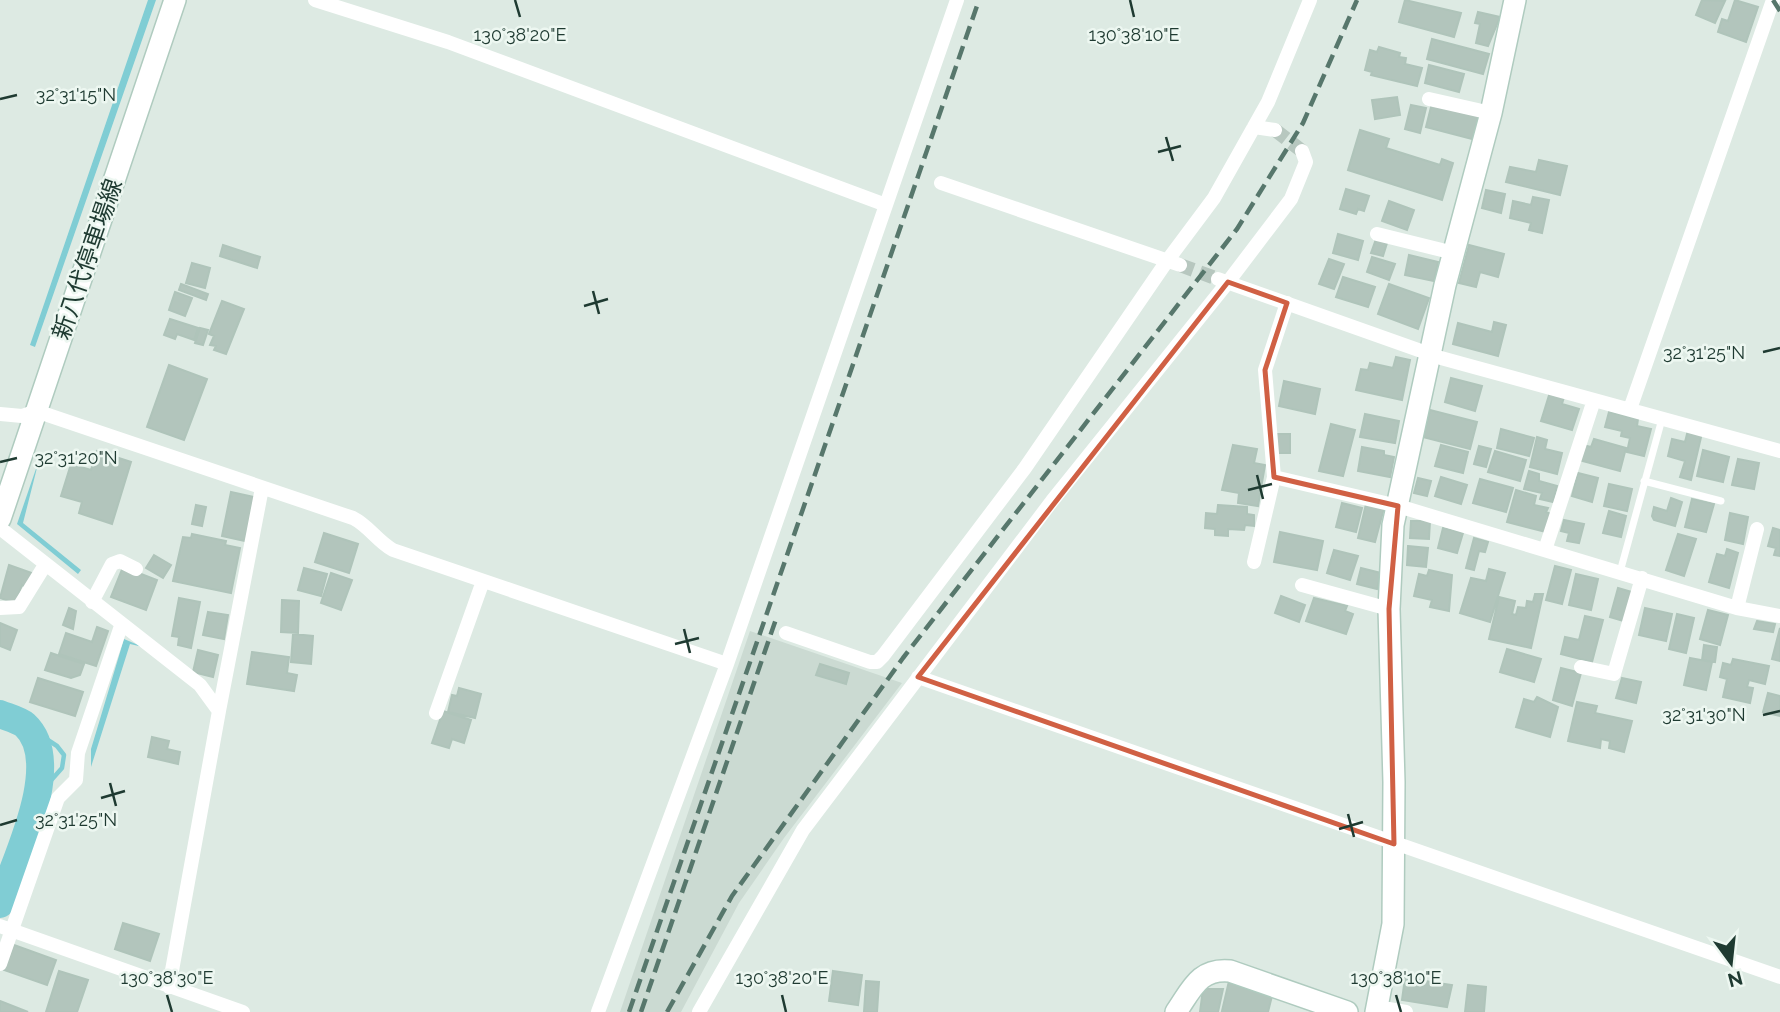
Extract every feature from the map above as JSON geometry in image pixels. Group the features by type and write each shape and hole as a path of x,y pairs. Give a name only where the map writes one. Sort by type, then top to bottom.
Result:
{"street":[{"name":"新八代停車場線","path":"0,519 175,0"},
{"path":"315,0 448,42 886,205"},
{"path":"598,1012 727,664 840,347 843,323 957,0"},
{"path":"786,633 870,662 877,662 883,656 1025,468 1173,263 1254,127 1298,34 1310,0"},
{"path":"1406,1012 1376,1009 1393,924 1389,609 1392,536 1430,354 1491,113 1515,0"},
{"path":"1630,410 1773,0"},
{"path":"1429,99 1491,113"},
{"path":"1254,127 1275,130"},
{"path":"699,1012 803,830 1052,501 1223,281 1291,199 1306,162 1302,151"},
{"path":"942,183 1173,263"},
{"path":"1377,234 1454,253"},
{"path":"1223,281 1430,354 1780,451"},
{"path":"1254,562 1274,477 1265,370 1287,303"},
{"path":"1545,550 1594,400"},
{"path":"0,414 22,415 36,411 353,518 366,524 382,544 393,550 727,664"},
{"path":"1274,477 1398,506 1737,608 1780,616"},
{"path":"169,987 262,488"},
{"path":"0,528 121,626 200,685 219,711"},
{"path":"1737,608 1758,529"},
{"path":"92,602 112,564 120,561 136,569"},
{"path":"0,608 19,607 45,565"},
{"path":"1581,667 1614,674 1643,579"},
{"path":"436,713 483,581"},
{"path":"1302,585 1389,609"},
{"path":"0,964 6,928 58,798 76,780 78,753 121,626"},
{"path":"918,677 1780,977"},
{"path":"6,928 243,1012"},
{"path":"1176,1012 1201,977 1213,969 1230,971 1347,1012"}],"lane":[{"path":"1620,572 1662,419"},
{"path":"1644,481 1721,500"}],"highlighted area":[{"path":"1228,282 1287,303 1265,370 1274,477 1398,506 1389,609 1394,844 918,677"}],"shaded area":[{"path":"750,631 902,683 784,838 739,903 681,1012 620,1012"}],"water":[{"path":"148,0 156,0 35,347 30,345"},
{"path":"39,460 23,523 81,570 78,574 17,524"},
{"path":"124,639 143,647 130,644 91,767 91,749"}],"building":[{"path":"1405,0 1461,13 1454,37 1399,22"},
{"path":"1702,0 1725,1 1715,23 1696,15"},
{"path":"1735,0 1758,7 1746,42 1718,32 1722,19 1728,21"},
{"path":"1478,12 1500,17 1488,46 1476,43 1480,24 1475,23"},
{"path":"1432,39 1489,54 1483,74 1427,59"},
{"path":"1379,47 1400,53 1399,57 1406,58 1405,64 1422,68 1417,86 1371,75 1372,72 1365,70 1370,50 1377,52"},
{"path":"1429,65 1464,74 1459,92 1425,83"},
{"path":"1397,97 1400,115 1375,119 1372,100"},
{"path":"1432,103 1482,116 1476,140 1426,127"},
{"path":"1411,105 1426,108 1420,133 1405,129"},
{"path":"1360,130 1389,139 1386,148 1440,165 1442,159 1453,163 1442,200 1348,170"},
{"path":"1539,160 1567,166 1560,195 1506,182 1510,167 1536,172"},
{"path":"1346,189 1369,196 1364,211 1358,209 1356,214 1340,209"},
{"path":"1486,190 1505,194 1501,213 1482,208"},
{"path":"1533,197 1549,200 1542,233 1529,230 1531,223 1510,218 1513,201 1531,205"},
{"path":"1389,201 1414,210 1407,230 1382,221"},
{"path":"1338,234 1363,241 1358,260 1333,253"},
{"path":"1376,239 1387,243 1383,256 1371,253"},
{"path":"223,245 260,257 257,268 220,256"},
{"path":"1469,245 1504,254 1498,277 1480,272 1476,287 1459,283"},
{"path":"1409,255 1438,262 1434,281 1405,275"},
{"path":"1372,257 1395,264 1389,280 1367,272"},
{"path":"1329,259 1344,264 1334,289 1319,284"},
{"path":"192,263 210,268 205,288 186,283"},
{"path":"1343,277 1375,287 1368,307 1336,297"},
{"path":"181,284 208,294 206,300 179,290"},
{"path":"1389,284 1429,298 1418,329 1378,314"},
{"path":"175,292 192,298 185,316 169,310"},
{"path":"222,301 244,309 226,354 214,350 216,346 210,345 214,336 209,334"},
{"path":"170,319 198,328 194,340 177,334 175,339 164,335"},
{"path":"1494,322 1506,325 1498,356 1453,344 1458,323 1492,332"},
{"path":"200,328 208,330 203,345 195,343"},
{"path":"1396,357 1410,360 1402,400 1356,390 1361,369 1368,370 1370,363 1393,368"},
{"path":"169,365 207,379 184,440 147,427"},
{"path":"1451,378 1482,386 1475,411 1445,402"},
{"path":"1284,381 1320,389 1315,414 1279,406"},
{"path":"1550,392 1564,397 1562,404 1579,409 1572,430 1541,421"},
{"path":"1430,410 1477,422 1470,449 1423,437"},
{"path":"1609,412 1638,419 1637,426 1651,429 1644,456 1627,452 1630,438 1621,436 1622,431 1605,427"},
{"path":"1365,414 1399,421 1395,443 1360,437"},
{"path":"1331,424 1355,430 1343,476 1319,471"},
{"path":"1501,429 1534,438 1529,456 1497,448"},
{"path":"1688,430 1702,433 1691,480 1680,477 1685,461 1668,456 1672,439 1685,442"},
{"path":"1276,434 1290,434 1290,453 1276,453"},
{"path":"1537,437 1547,440 1545,449 1562,453 1557,474 1530,467"},
{"path":"1594,439 1626,448 1620,471 1579,460 1583,445 1591,447"},
{"path":"1233,445 1257,449 1254,463 1265,465 1258,506 1238,503 1239,493 1222,490"},
{"path":"1441,445 1468,452 1463,473 1435,466"},
{"path":"1479,446 1491,449 1486,467 1474,464"},
{"path":"1362,447 1384,451 1384,455 1394,457 1390,477 1358,471"},
{"path":"1703,450 1729,457 1723,482 1697,476"},
{"path":"97,451 131,462 112,524 79,513 82,502 61,496 71,464 91,470"},
{"path":"1495,451 1526,460 1520,481 1488,472"},
{"path":"1738,459 1759,463 1754,489 1732,485"},
{"path":"1529,471 1539,474 1539,481 1557,486 1553,502 1540,499 1542,493 1524,489"},
{"path":"1578,473 1598,478 1592,502 1572,496"},
{"path":"1441,477 1467,485 1461,504 1435,496"},
{"path":"1418,478 1431,481 1427,496 1414,493"},
{"path":"1480,479 1513,488 1506,512 1473,503"},
{"path":"1609,484 1632,489 1627,511 1604,506"},
{"path":"1516,490 1536,496 1534,505 1548,508 1546,512 1551,514 1546,532 1507,522"},
{"path":"231,492 254,497 245,541 222,536"},
{"path":"1671,498 1682,502 1675,526 1654,520 1652,516 1654,507 1667,511"},
{"path":"1692,499 1714,504 1706,532 1685,527"},
{"path":"1342,503 1362,508 1356,532 1336,527"},
{"path":"1366,504 1384,508 1375,542 1358,538"},
{"path":"196,505 206,507 202,526 192,524"},
{"path":"1218,505 1247,507 1247,514 1254,515 1254,526 1245,525 1244,530 1228,529 1228,536 1215,535 1215,529 1205,528 1206,513 1217,514"},
{"path":"1609,511 1626,516 1621,537 1603,533"},
{"path":"1730,513 1748,517 1743,544 1725,540"},
{"path":"1564,520 1584,524 1579,543 1567,541 1569,533 1561,531"},
{"path":"1411,521 1430,521 1429,539 1410,538"},
{"path":"1443,528 1463,533 1457,553 1438,548"},
{"path":"1773,528 1780,530 1780,556 1774,555 1776,548 1768,546"},
{"path":"1280,532 1323,541 1317,570 1274,562"},
{"path":"324,533 358,544 349,573 315,562"},
{"path":"192,534 226,541 225,545 240,548 231,593 173,581 183,537 191,538"},
{"path":"1678,534 1696,539 1684,576 1666,570"},
{"path":"1474,538 1488,542 1485,552 1479,551 1474,570 1466,568"},
{"path":"1408,546 1428,548 1426,567 1407,565"},
{"path":"1727,549 1738,553 1729,588 1709,582 1717,554 1725,556"},
{"path":"1334,550 1358,556 1350,580 1327,573"},
{"path":"154,555 171,565 163,578 146,568"},
{"path":"9,565 32,573 27,587 22,585 15,603 0,598"},
{"path":"1555,566 1571,570 1562,604 1546,600"},
{"path":"123,567 157,580 146,610 111,597"},
{"path":"304,568 327,574 321,596 298,590"},
{"path":"1361,568 1381,573 1377,589 1357,584"},
{"path":"1489,569 1505,573 1490,622 1460,613 1471,578 1486,581"},
{"path":"1429,570 1452,575 1449,611 1430,607 1432,600 1414,596 1419,574 1427,576"},
{"path":"331,573 352,580 341,610 321,603"},
{"path":"1576,574 1598,579 1591,610 1569,605"},
{"path":"1618,588 1635,593 1627,622 1610,617"},
{"path":"1535,594 1543,594 1531,648 1489,639 1499,597 1515,601 1512,614 1516,615 1518,607 1526,608 1527,601 1533,602"},
{"path":"1281,596 1305,605 1299,622 1275,613"},
{"path":"179,598 200,602 191,648 178,645 179,637 172,636"},
{"path":"1314,598 1347,606 1345,611 1353,614 1346,634 1306,621"},
{"path":"282,600 299,601 298,633 281,632"},
{"path":"69,608 76,611 73,629 63,625"},
{"path":"1645,608 1672,614 1666,641 1639,635"},
{"path":"1708,610 1728,615 1720,645 1700,639"},
{"path":"208,612 228,615 224,639 203,635"},
{"path":"1677,614 1694,618 1686,653 1669,649"},
{"path":"1585,616 1603,620 1592,662 1561,654 1565,637 1579,640"},
{"path":"1757,621 1775,624 1773,632 1754,629"},
{"path":"0,623 17,630 10,650 0,646"},
{"path":"97,627 108,631 96,666 59,654 66,633 92,642"},
{"path":"1780,628 1780,661 1772,659"},
{"path":"293,634 313,636 311,664 291,662"},
{"path":"1704,645 1717,647 1715,662 1702,660"},
{"path":"1507,649 1541,659 1534,682 1500,672"},
{"path":"198,650 218,655 213,677 193,672"},
{"path":"252,652 289,657 287,673 297,675 294,691 247,684"},
{"path":"51,653 84,664 80,675 71,678 45,670"},
{"path":"1690,658 1712,662 1706,690 1684,685"},
{"path":"1733,659 1769,666 1765,684 1749,680 1747,687 1753,688 1750,703 1723,697 1727,679 1720,677 1723,663 1731,665"},
{"path":"820,664 849,673 846,684 816,675"},
{"path":"1561,668 1581,673 1572,706 1553,700"},
{"path":"38,678 83,692 75,716 30,702"},
{"path":"1622,678 1641,682 1636,703 1616,698"},
{"path":"459,688 481,694 475,718 448,712 452,695 457,696"},
{"path":"1768,693 1780,696 1780,716 1763,712"},
{"path":"1537,697 1558,707 1550,737 1516,727 1524,699 1534,702"},
{"path":"1577,702 1597,706 1595,713 1632,721 1624,752 1609,748 1610,741 1601,739 1600,748 1568,741"},
{"path":"443,711 471,720 464,743 452,739 449,748 432,743"},
{"path":"152,737 169,741 167,749 180,752 178,764 148,757"},
{"path":"123,923 159,934 150,961 115,949"},
{"path":"14,945 56,960 47,985 4,970"},
{"path":"59,971 88,980 77,1012 46,1012"},
{"path":"833,971 862,975 858,1005 829,1001"},
{"path":"1405,978 1452,985 1447,1007 1402,1000"},
{"path":"866,981 879,982 877,1012 864,1012"},
{"path":"1229,981 1273,992 1268,1012 1222,1011"},
{"path":"1468,985 1486,987 1484,1012 1465,1012"},
{"path":"1203,989 1223,989 1218,1012 1200,1012"},
{"path":"0,1001 28,1012 0,1012"}],"waterway":[{"path":"0,714 25,725 36,742 40,763 39,787 33,812 0,904"},
{"path":"25,725 57,746 64,755 62,768 39,794"}],"tunnel":[{"path":"1275,130 1302,151"},
{"path":"1180,265 1218,279"}],"railway":[{"path":"629,1012 979,0"},
{"path":"667,1012 732,896 903,658 1237,229 1303,123 1357,0"},
{"path":"1773,0 1780,11"},
{"path":"641,1012 776,619"}]}
